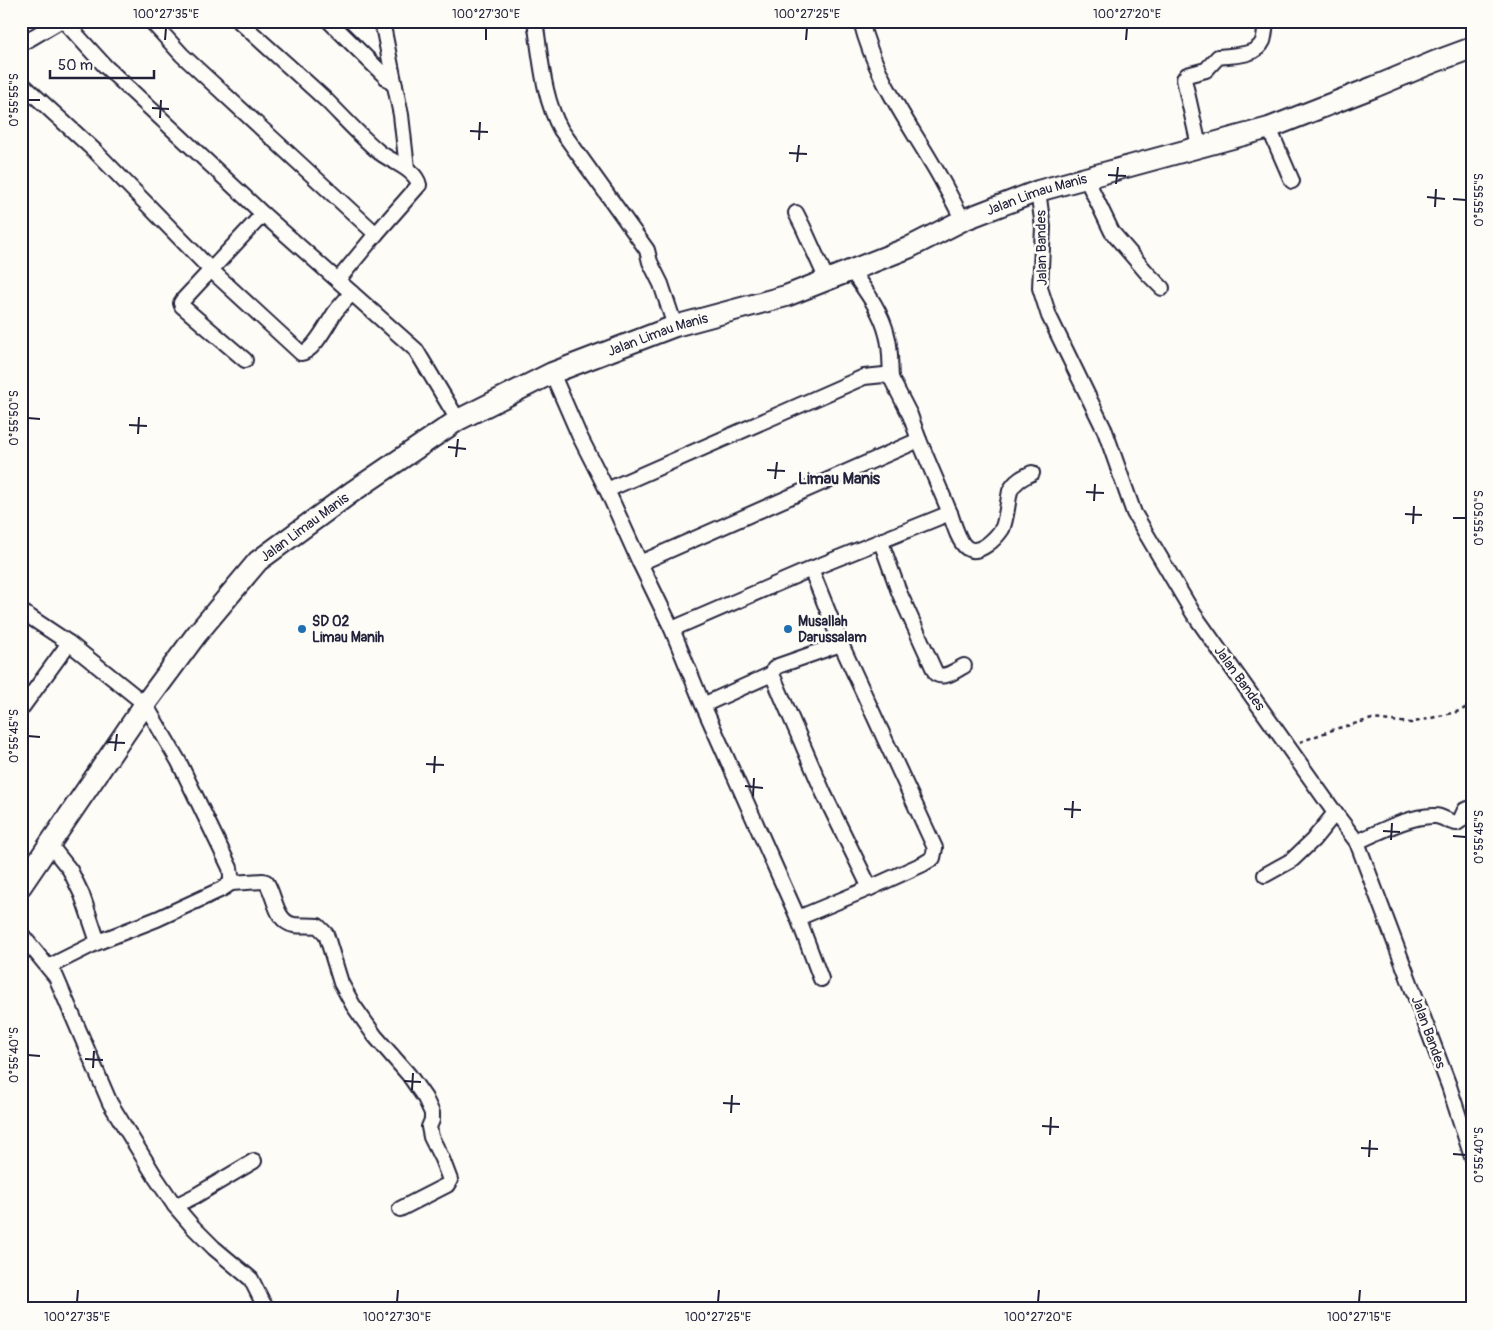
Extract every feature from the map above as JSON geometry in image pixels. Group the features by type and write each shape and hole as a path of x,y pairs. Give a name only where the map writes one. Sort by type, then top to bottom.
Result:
{"street":[{"path":"21,44 60,21"},
{"path":"64,21 105,66 263,214 416,350 458,420"},
{"path":"151,21 182,54 376,234"},
{"path":"239,21 327,101 367,142 384,156 406,168 418,181 419,185 338,280"},
{"path":"329,21 395,86"},
{"path":"382,21 401,116 406,168"},
{"path":"535,21 548,99 553,116 646,250 661,284 675,326"},
{"path":"860,21 875,66 886,88 934,167 963,220"},
{"path":"1199,146 1184,78 1187,75 1206,70 1218,57 1249,53 1257,49 1264,39 1266,21"},
{"name":"Jalan Limau Manis","path":"21,886 196,634 258,561 352,492 458,420 552,373 675,326 786,296 908,248 963,220 1038,191 1269,128 1472,48"},
{"path":"21,83 95,151 211,270 301,353 308,351 336,311 352,293"},
{"path":"1269,128 1292,181"},
{"path":"1086,178 1112,232 1162,288"},
{"name":"Jalan Bandes","path":"1038,191 1043,227 1040,288 1049,316 1105,431 1134,513 1193,613 1357,842 1448,1086 1472,1157"},
{"path":"796,213 827,280"},
{"path":"245,360 181,303 263,214"},
{"path":"851,270 867,292 888,335 890,378 910,415 961,541 967,548 973,550 981,549 1002,528 1013,485 1032,472"},
{"path":"552,373 579,435 672,629 703,705 798,918 822,978"},
{"path":"607,490 864,377 884,375 890,378"},
{"path":"640,563 919,440"},
{"path":"672,629 811,569 950,514"},
{"path":"881,542 899,592 936,674 945,676 964,666"},
{"path":"798,918 923,864 933,858 935,848 841,644 811,569"},
{"path":"21,612 70,643 146,704 179,762 230,868 231,883"},
{"path":"21,709 70,643"},
{"path":"703,705 772,674 778,666 841,644"},
{"path":"772,674 824,794 870,888"},
{"path":"1357,842 1403,822 1426,817 1436,816 1457,823 1466,810 1472,808"},
{"path":"1265,875 1292,860 1313,840 1335,813"},
{"path":"50,845 70,870 82,895 98,942"},
{"path":"48,967 98,942 157,919 231,883 266,882 280,914 287,923 318,926 326,934 341,983 353,1005 375,1036 409,1075 425,1098 432,1113 429,1127 431,1137 450,1180 447,1185 440,1189 400,1208"},
{"path":"21,934 56,977 110,1103 156,1178 175,1206 193,1227 214,1248 251,1279 262,1304 267,1309"},
{"path":"175,1206 254,1161"}],"path":[{"path":"1289,746 1336,729 1372,719 1411,723 1460,710 1472,704"}],"place":[{"name":"SD 02 Limau Manih","path":"302,629"},
{"name":"Musallah Darussalam","path":"788,629"}],"district":[{"name":"Limau Manis","path":"839,478"}]}
